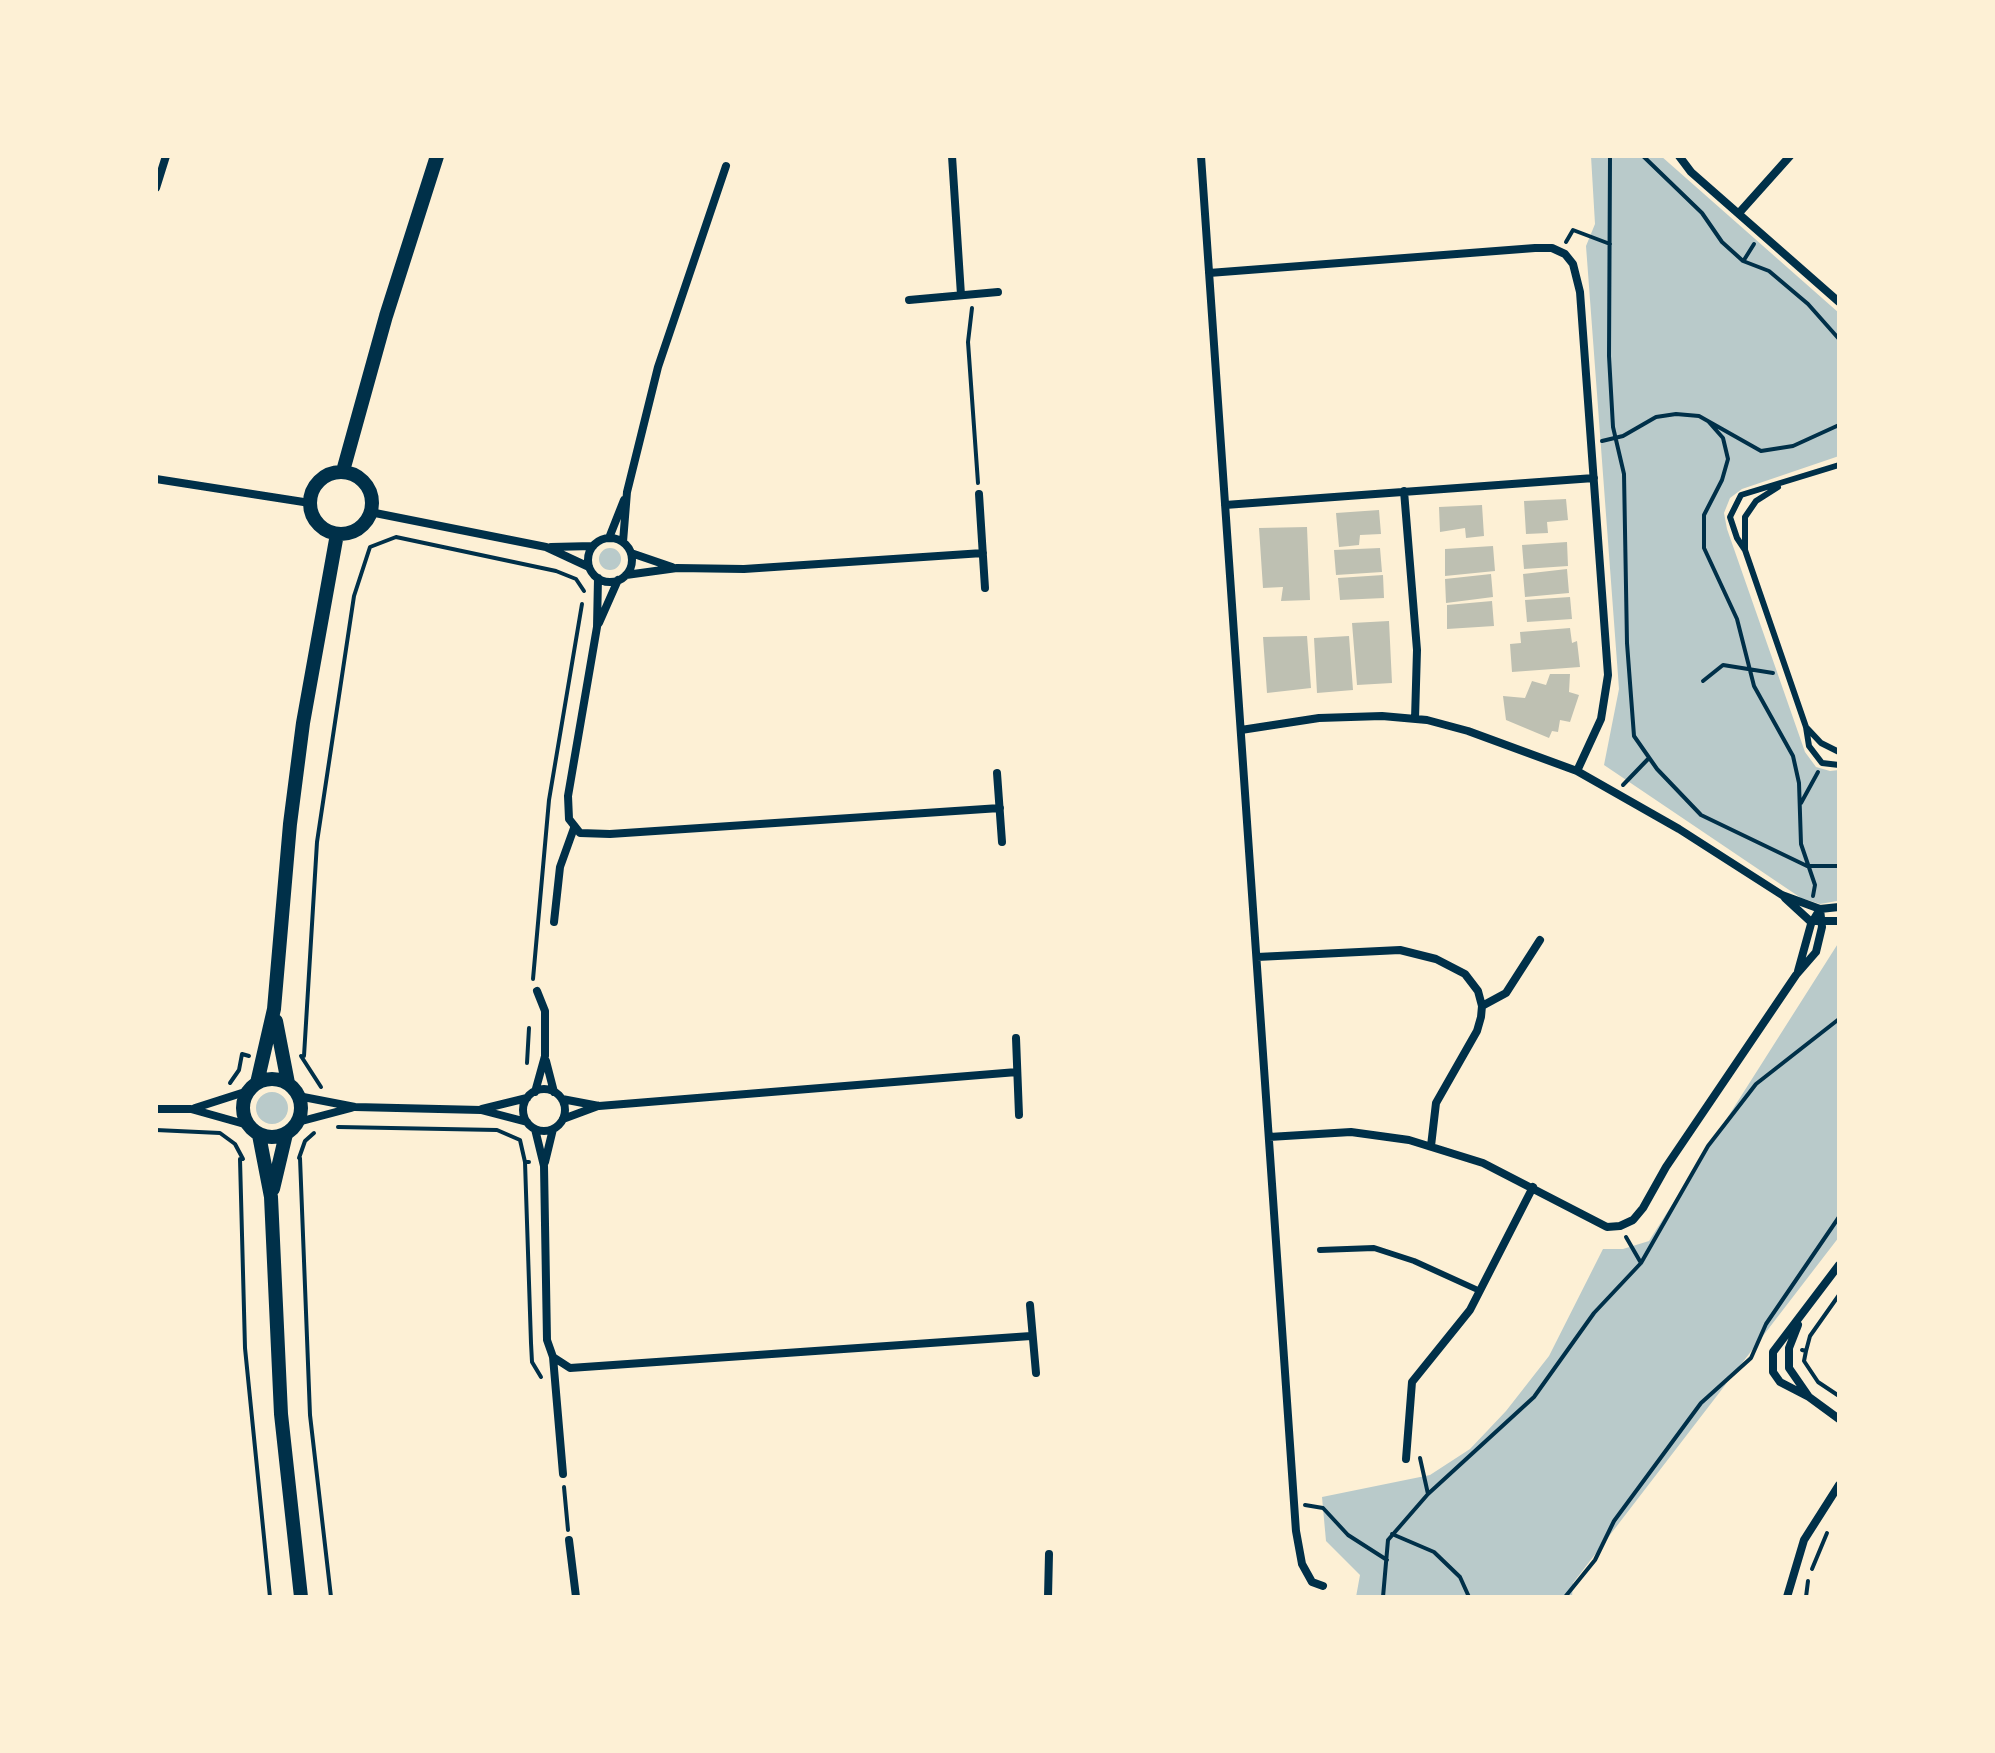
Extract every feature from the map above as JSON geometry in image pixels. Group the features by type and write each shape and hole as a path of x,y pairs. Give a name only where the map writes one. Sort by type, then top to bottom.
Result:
{"street":[{"path":"156,188 166,156"},
{"path":"343,471 386,316 437,156"},
{"path":"952,156 966,294"},
{"path":"1201,156 1294,1503 1302,1564 1312,1582 1323,1586"},
{"path":"1679,156 1691,172 1839,302"},
{"path":"1739,213 1790,156"},
{"path":"370,512 546,547 593,546 609,538 627,492 658,367 726,166"},
{"path":"1209,273 1535,248 1552,248 1565,254 1573,264 1580,292 1608,675 1601,719 1577,771"},
{"path":"909,300 998,292"},
{"path":"343,471 363,481 369,490 370,512 357,529 337,534 318,524 310,503 317,483 325,476 343,471"},
{"path":"1225,505 1594,478"},
{"path":"156,479 310,503"},
{"path":"1404,491 1417,650 1415,719"},
{"path":"623,542 627,492"},
{"path":"979,494 985,588"},
{"path":"301,1597 281,1414 271,1197 262,1156 243,1108 263,1059 274,1009 296,769 337,534"},
{"path":"609,538 623,542 631,553 677,568"},
{"path":"589,567 593,546"},
{"path":"546,547 589,567 598,578 597,627 568,796 568,814 574,828 587,834 610,834 1000,808"},
{"path":"597,627 631,565 631,553"},
{"path":"598,578 622,578 677,568 744,569 983,553"},
{"path":"1241,730 1319,718 1382,716 1415,719 1468,731 1577,771 1679,829 1782,895 1820,909 1839,907"},
{"path":"997,773 1002,842"},
{"path":"554,922 560,867 574,828"},
{"path":"1782,895 1801,916 1817,923 1839,921"},
{"path":"1269,1137 1351,1132 1431,1146 1483,1163 1607,1227 1620,1226 1633,1220 1643,1208 1666,1167 1796,975 1820,909"},
{"path":"1482,1006 1506,993 1540,940"},
{"path":"1257,957 1400,950 1436,959 1465,974 1478,991 1482,1006 1477,1031 1436,1103 1431,1146"},
{"path":"537,991 545,1011 545,1056 554,1092 562,1099 599,1106"},
{"path":"156,1109 191,1109 226,1117 277,1137 286,1134 301,1114 298,1096 288,1083 280,1059 274,1009"},
{"path":"1016,1038 1019,1115"},
{"path":"527,1122 523,1110 545,1056"},
{"path":"543,1163 553,1129 563,1119 599,1106 1017,1072"},
{"path":"191,1109 227,1099 273,1079 288,1083"},
{"path":"481,1110 531,1095 554,1092"},
{"path":"298,1096 355,1107 481,1110 527,1122 535,1129 543,1163 547,1340 553,1357 563,1474"},
{"path":"562,1099 563,1119"},
{"path":"298,1122 355,1107"},
{"path":"535,1129 553,1129"},
{"path":"271,1197 286,1134"},
{"path":"1406,1459 1412,1382 1470,1310 1533,1187"},
{"path":"1838,1420 1809,1397 1780,1382 1771,1361 1780,1340 1800,1321 1839,1265"},
{"path":"1030,1305 1036,1373"},
{"path":"1800,1321 1789,1348 1789,1368 1809,1397"},
{"path":"553,1357 570,1368 596,1368 1031,1336"},
{"path":"1787,1597 1804,1540 1839,1485"},
{"path":"569,1540 576,1597"},
{"path":"1048,1597 1049,1554"}],"lane":[{"path":"1745,550 1745,517 1756,501 1778,487 1839,465"},
{"path":"1778,487 1752,490 1734,502 1732,526 1745,550 1814,756 1822,763 1839,765"},
{"path":"1806,727 1821,743 1839,752"},
{"path":"1320,1250 1374,1248 1414,1261 1480,1291"}],"path":[{"path":"1610,156 1609,356 1615,439 1624,474 1627,643 1634,736 1649,758 1701,815 1807,866 1839,866"},
{"path":"1643,156 1702,213 1722,242 1743,261 1769,271 1808,304 1839,339"},
{"path":"1573,230 1610,244"},
{"path":"966,294 979,494"},
{"path":"1592,441 1615,439 1644,421 1666,415 1689,414 1708,421 1753,448 1769,451 1793,446 1839,425"},
{"path":"1708,421 1723,438 1728,459 1722,480 1704,515 1704,548 1737,619 1759,697 1788,744 1796,768 1801,844 1815,885 1813,896 1826,895"},
{"path":"320,1101 320,1081 307,1067 304,1056 317,842 354,596 370,547 396,537 556,571 576,579 584,592 549,800 533,981"},
{"path":"1703,681 1723,665 1788,674"},
{"path":"1621,798 1624,782 1649,758"},
{"path":"526,1075 530,1013"},
{"path":"1383,1597 1388,1540 1392,1534 1428,1494 1534,1397 1594,1313 1641,1263 1708,1146 1756,1084 1839,1019"},
{"path":"227,1099 242,1054 263,1059"},
{"path":"280,1059 304,1056"},
{"path":"319,1116 320,1129"},
{"path":"223,1135 226,1117"},
{"path":"506,1133 509,1117"},
{"path":"331,1597 310,1415 300,1158 305,1141 320,1129 438,1129 506,1133 520,1140 525,1162 532,1362 542,1379 556,1386"},
{"path":"156,1130 214,1131 235,1144 240,1159 245,1348 270,1597"},
{"path":"240,1159 262,1156"},
{"path":"280,1158 300,1158"},
{"path":"525,1162 543,1163"},
{"path":"1565,1597 1595,1560 1614,1521 1701,1403 1751,1358 1766,1324 1839,1217"},
{"path":"1620,1226 1641,1263"},
{"path":"1839,1295 1810,1336 1804,1361 1818,1382 1839,1396"},
{"path":"1789,1348 1806,1351"},
{"path":"1406,1459 1421,1458 1428,1494"},
{"path":"563,1474 569,1540"},
{"path":"1294,1503 1323,1508 1348,1535 1387,1560"},
{"path":"1806,1597 1809,1576 1833,1522"},
{"path":"1392,1534 1434,1552 1460,1577 1469,1597"}],"shaded area":[{"path":"1591,156 1661,156 1839,313 1839,456 1742,489 1730,498 1724,513 1805,752 1816,767 1839,770 1837,901 1820,904 1801,898 1604,765 1619,689 1586,246 1595,224"},
{"path":"610,548 618,551 621,559 618,567 610,570 602,567 599,559 602,551"},
{"path":"1839,942 1839,1237 1573,1583 1572,1597 1356,1597 1360,1575 1326,1541 1322,1497 1430,1475 1470,1449 1506,1411 1549,1356 1603,1249 1623,1249 1649,1241"},
{"path":"272,1092 283,1097 288,1108 283,1119 272,1124 261,1119 256,1108 261,1097"}],"building":[{"path":"1566,499 1568,520 1547,522 1548,533 1526,534 1524,501"},
{"path":"1482,505 1484,536 1466,538 1465,528 1440,532 1439,507"},
{"path":"1379,510 1381,534 1360,535 1359,545 1339,547 1336,513"},
{"path":"1307,527 1310,600 1281,601 1283,587 1263,588 1259,528"},
{"path":"1567,542 1568,566 1524,569 1522,545"},
{"path":"1493,546 1495,571 1445,576 1445,549"},
{"path":"1380,548 1382,572 1336,575 1334,550"},
{"path":"1567,569 1569,593 1525,597 1523,574"},
{"path":"1491,574 1493,597 1446,603 1445,579"},
{"path":"1383,575 1384,598 1340,600 1338,578"},
{"path":"1570,597 1572,619 1527,622 1525,600"},
{"path":"1492,601 1494,626 1447,629 1447,605"},
{"path":"1389,621 1392,683 1357,685 1352,623"},
{"path":"1570,628 1572,643 1577,641 1580,667 1512,672 1510,644 1521,643 1520,632"},
{"path":"1307,636 1311,688 1267,693 1263,637"},
{"path":"1349,636 1353,690 1317,693 1314,638"},
{"path":"1550,674 1570,674 1569,692 1579,695 1570,722 1560,720 1558,732 1552,731 1549,738 1506,720 1503,696 1525,698 1532,681 1546,685"}]}
